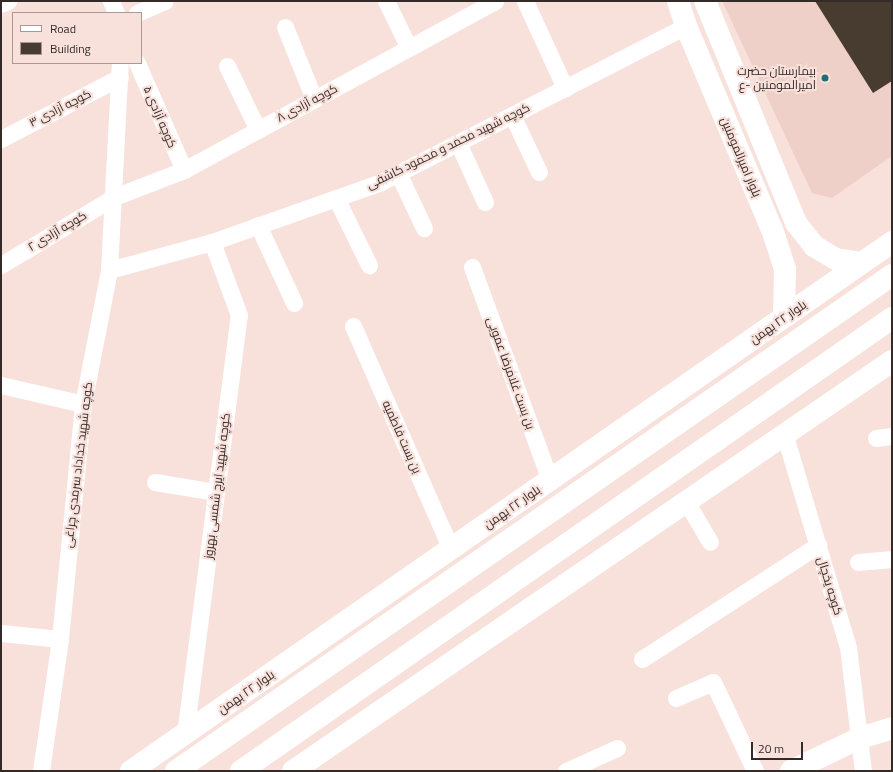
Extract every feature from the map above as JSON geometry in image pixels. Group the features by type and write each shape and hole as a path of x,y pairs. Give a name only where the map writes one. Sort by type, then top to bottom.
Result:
{"main road":[{"name":"بلوار امیرالمومنین","path":"678,1 686,26 773,232 785,269 784,317"},
{"path":"705,1 796,223 814,246 836,259 861,263"},
{"name":"بلوار ۲۲ بهمن","path":"131,771 185,735 892,242"},
{"name":"بلوار ۲۲ بهمن","path":"176,771 892,275"},
{"path":"241,771 892,318"},
{"path":"293,771 785,436 892,361"},
{"path":"791,771 860,738 892,728"}],"street":[{"path":"1,4 8,1"},
{"path":"110,1 116,12"},
{"path":"139,12 165,1"},
{"path":"386,1 409,48"},
{"name":"کوچه آزادی ۸","path":"114,197 184,170 495,1"},
{"path":"525,1 565,88"},
{"name":"کوچه شهید محمد و محمود کاشفی","path":"109,270 212,242 381,182 686,26"},
{"path":"285,27 314,99"},
{"name":"کوچه آزادی ۵","path":"137,64 184,170"},
{"path":"227,66 258,130"},
{"name":"کوچه آزادی ۳","path":"1,139 120,70"},
{"name":"کوچه شهید خداداد سرمدی چراغی","path":"41,771 60,639 83,404 109,270 120,70"},
{"path":"512,115 539,172"},
{"path":"458,143 485,202"},
{"path":"398,173 424,228"},
{"name":"کوچه آزادی ۲","path":"1,265 114,197"},
{"path":"336,198 369,265"},
{"path":"258,225 294,303"},
{"name":"کوچه شهید ایرج شمسی بهروز","path":"185,735 239,315 212,242"},
{"name":"بن بست غلامرضا عمویی","path":"472,267 550,480"},
{"name":"بن بست فاطمیه","path":"353,326 451,549"},
{"path":"1,385 83,404"},
{"name":"کوچه یخچال","path":"785,436 848,647 863,771"},
{"path":"155,482 216,492"},
{"path":"686,503 710,542"},
{"path":"642,659 818,545"},
{"path":"858,562 892,559"},
{"path":"1,632 60,639"},
{"path":"676,698 713,682 755,771"},
{"path":"566,771 618,748"}],"shaded area":[{"name":"بیمارستان حضرت امیرالمومنین -ع","path":"722,1 892,1 892,156 832,198 812,193"}],"building":[{"path":"815,1 892,1 892,81 873,93"}],"place":[{"name":"بیمارستان حضرت امیرالمومنین -ع","path":"825,78"}]}
